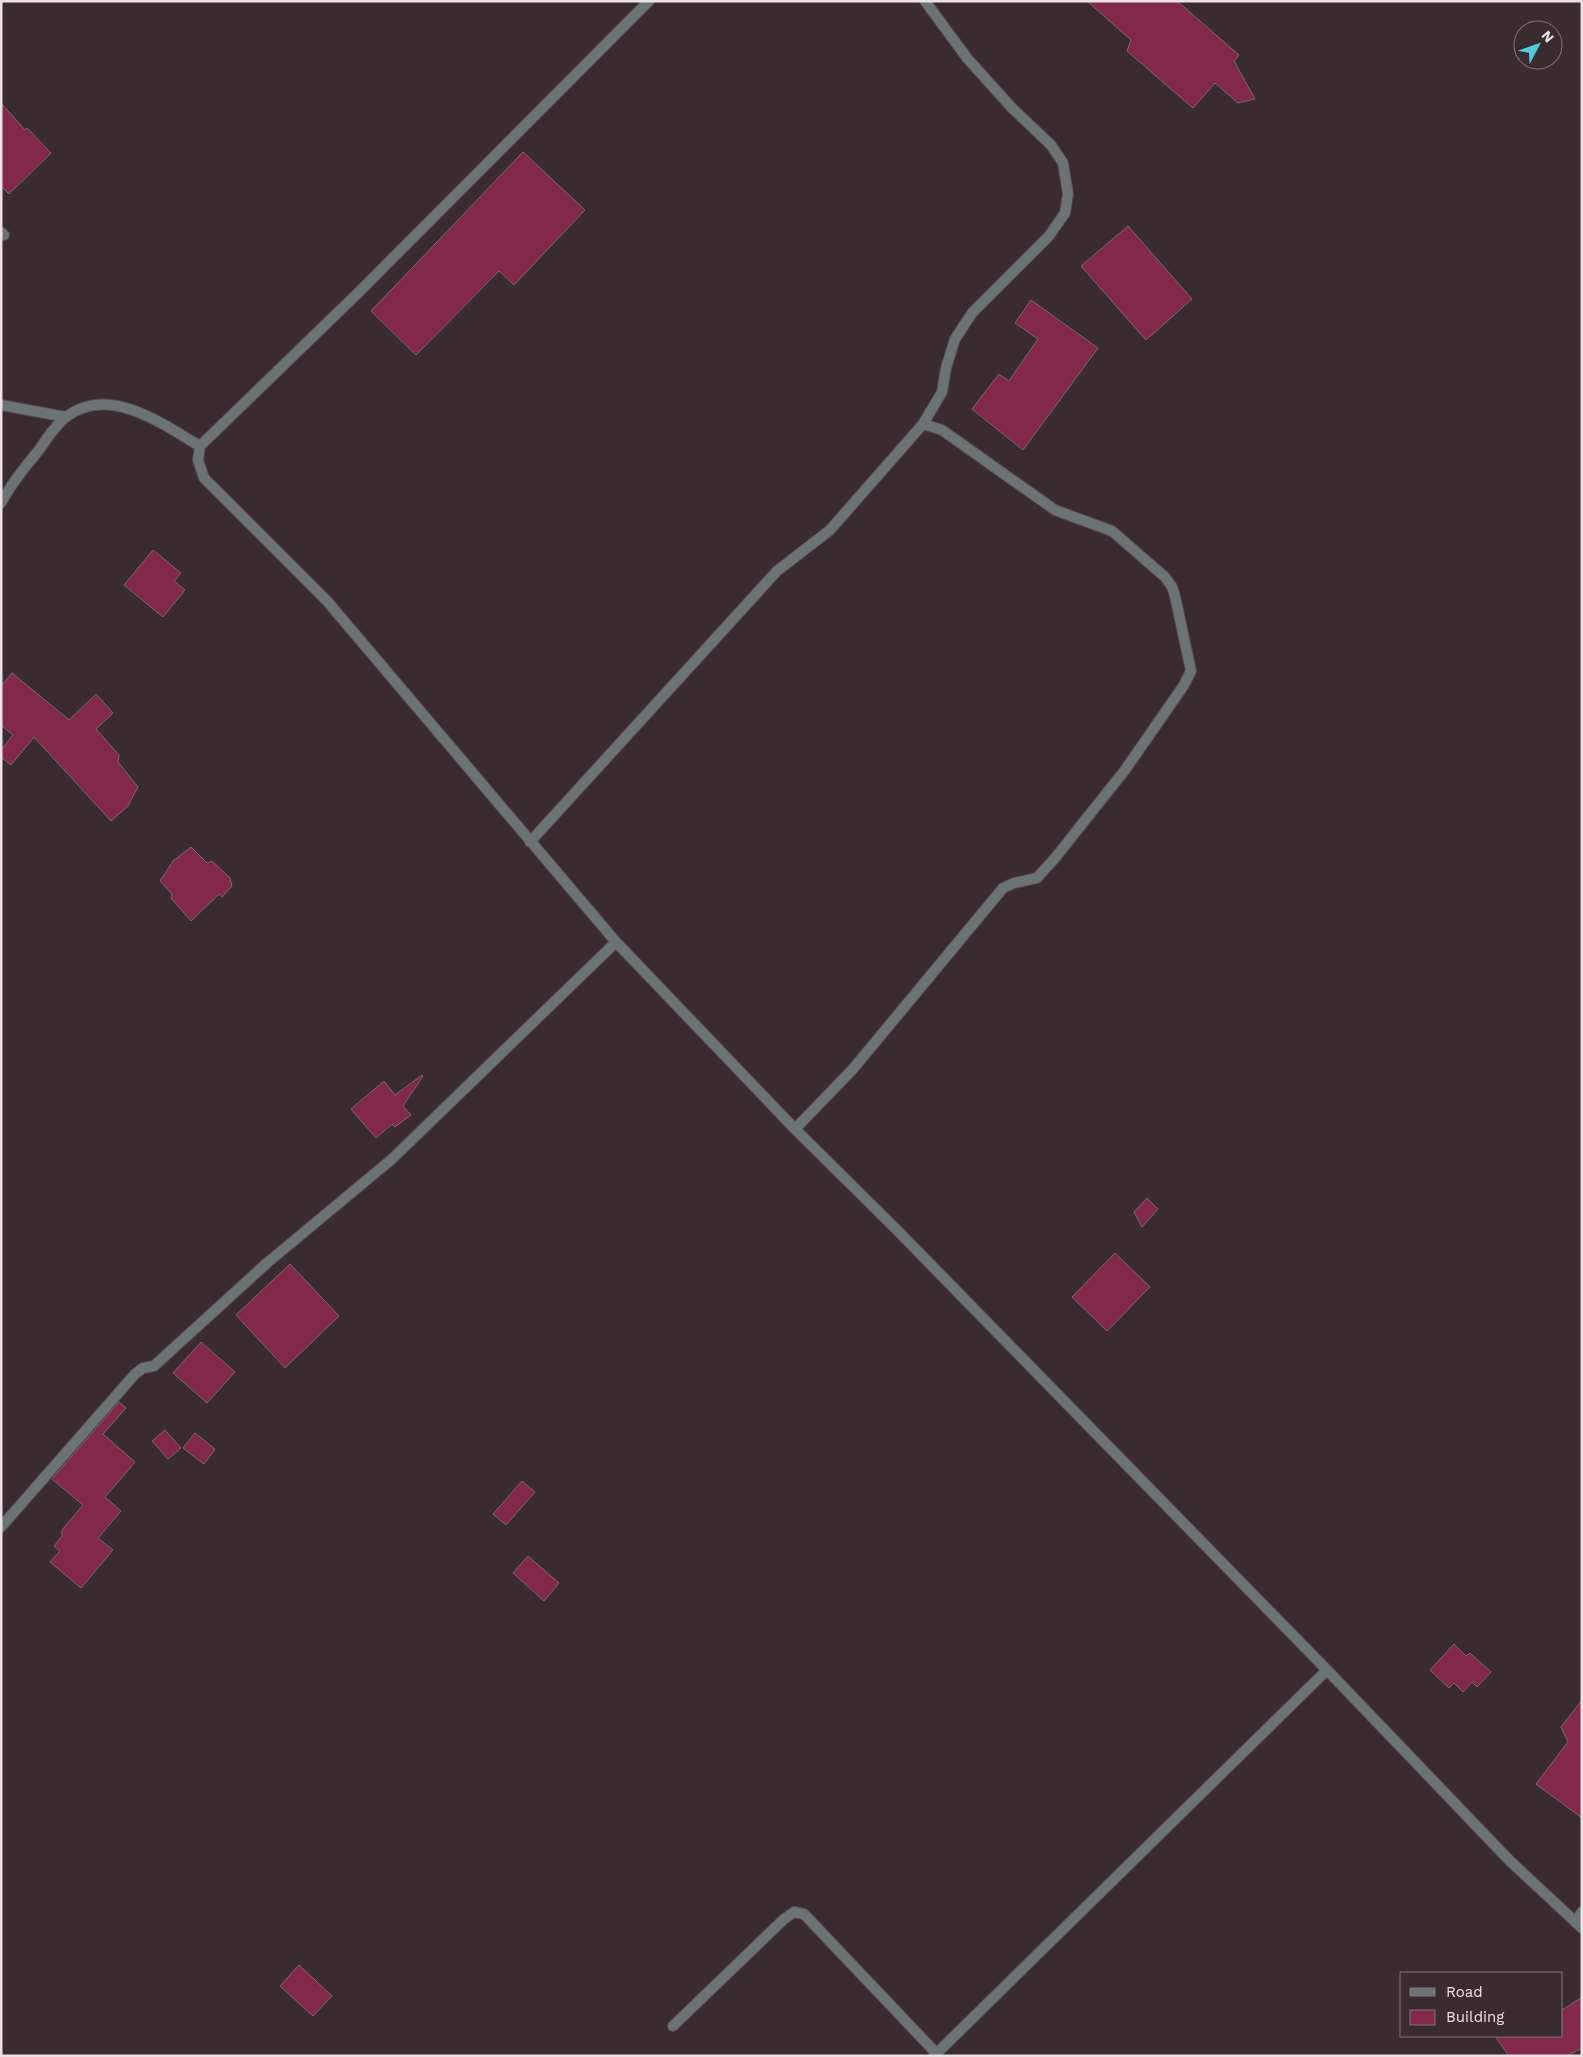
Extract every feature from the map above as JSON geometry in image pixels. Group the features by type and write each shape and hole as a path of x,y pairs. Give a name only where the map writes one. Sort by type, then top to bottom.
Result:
{"street":[{"path":"649,1 357,294 200,446 198,460 204,478 326,601 616,942 795,1129 898,1230 1327,1670 1510,1861 1578,1925 1582,1912"},
{"path":"530,842 778,571 830,530 923,424 942,392 946,368 955,339 972,313 1048,236 1065,213 1068,194 1063,163 1051,145 1012,108 967,58 925,1"},
{"path":"1,503 8,490 46,439 66,417 84,407 111,404 140,412 200,446"},
{"path":"1,405 66,417"},
{"path":"795,1129 853,1069 1003,888 1014,883 1037,878 1055,858 1125,770 1191,672 1175,596 1172,586 1165,577 1112,531 1055,510 942,430 923,424"},
{"path":"1,1527 135,1374 143,1368 154,1366 268,1263 392,1159 616,942"},
{"path":"673,2026 783,1920 794,1912 804,1914 935,2055 1327,1670"}],"building":[{"path":"1087,1 1177,1 1239,55 1234,61 1255,99 1238,103 1215,83 1193,108 1127,51 1131,40"},
{"path":"1,103 25,130 27,128 51,153 9,194 1,186"},
{"path":"523,152 585,210 514,285 499,271 416,355 371,311"},
{"path":"1128,226 1192,299 1146,340 1081,266"},
{"path":"1031,300 1098,348 1023,450 972,409 999,374 1009,381 1038,339 1015,323"},
{"path":"153,550 181,573 174,581 185,590 163,617 124,585"},
{"path":"12,673 69,720 96,694 113,713 96,729 119,755 118,762 138,787 128,806 111,821 34,737 11,765 1,757 1,750 13,735 1,725 1,686"},
{"path":"191,847 207,863 212,861 230,878 232,886 222,897 219,894 191,921 171,898 172,894 160,881 173,861"},
{"path":"422,1075 403,1106 411,1115 395,1127 392,1124 376,1138 351,1109 384,1081 395,1095"},
{"path":"1147,1198 1158,1209 1142,1227 1134,1212"},
{"path":"1115,1253 1150,1287 1107,1331 1072,1297"},
{"path":"290,1264 339,1316 285,1368 236,1315"},
{"path":"201,1342 235,1372 207,1403 173,1373"},
{"path":"119,1402 126,1408 103,1434 135,1462 105,1497 121,1511 98,1538 113,1550 81,1588 50,1562 60,1551 54,1546 62,1536 62,1530 83,1505 52,1479"},
{"path":"165,1430 181,1448 168,1459 152,1441"},
{"path":"195,1433 215,1449 204,1464 183,1448"},
{"path":"522,1481 535,1492 506,1525 493,1514"},
{"path":"528,1556 559,1583 544,1601 513,1573"},
{"path":"1454,1644 1466,1656 1470,1653 1491,1672 1477,1687 1472,1682 1463,1692 1454,1683 1449,1688 1430,1670"},
{"path":"1582,1700 1582,1818 1536,1784 1568,1742 1561,1727"},
{"path":"299,1965 332,1996 313,2016 280,1986"},
{"path":"1582,1997 1582,2048 1567,2056 1509,2056 1496,2037 1563,2037 1563,2009"}]}
